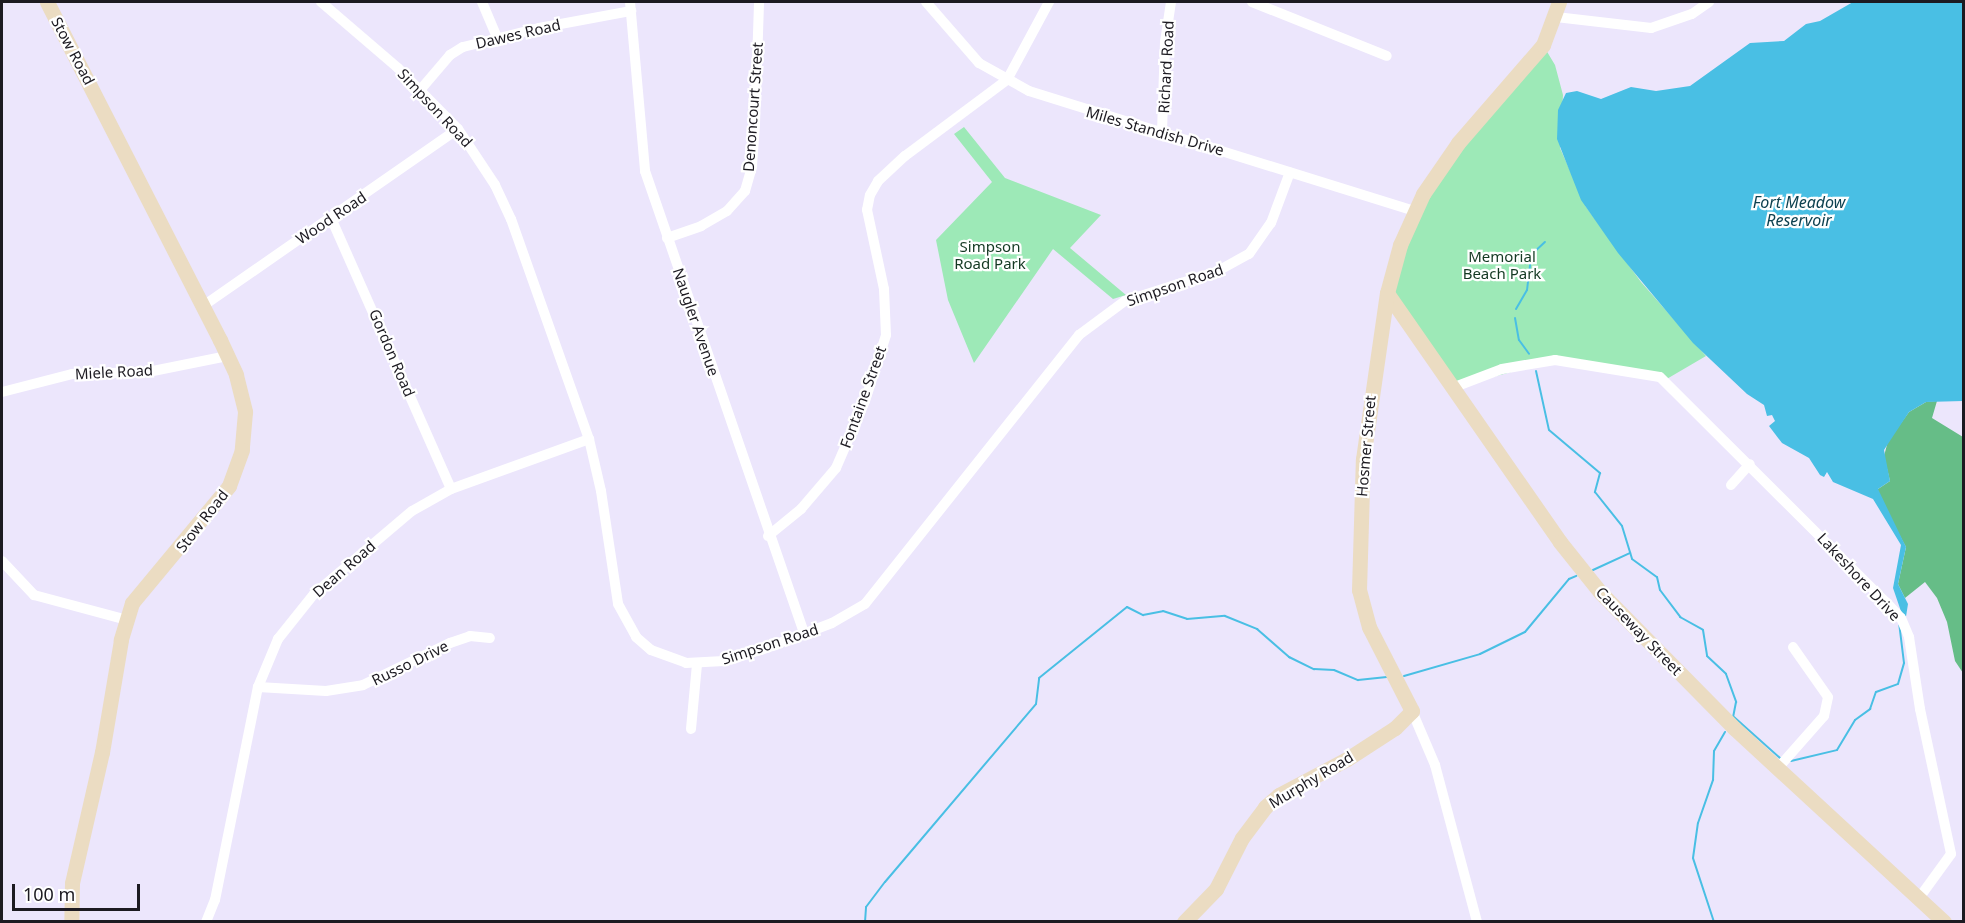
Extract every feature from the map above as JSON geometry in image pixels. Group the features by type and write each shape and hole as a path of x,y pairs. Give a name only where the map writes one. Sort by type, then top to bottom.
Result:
{"street":[{"name":"Stow Road","path":"47,2 203,306 227,356 245,412 237,468 219,502 143,588 127,620 72,883 71,921"},
{"name":"Simpson Road","path":"321,2 421,89 458,129 485,168 511,219 589,439 604,509 613,585 626,621 651,650 668,658 697,664 742,656 850,615 879,590 1019,409 1093,321 1125,301 1216,272 1250,254 1263,240 1290,172"},
{"path":"482,2 497,38"},
{"name":"Denoncourt Street","path":"667,238 701,226 727,211 745,191 752,166 759,2"},
{"name":"Miles Standish Drive","path":"926,2 964,50 1007,80 1073,108 1162,132 1414,211"},
{"path":"1007,80 1050,2"},
{"name":"Richard Road","path":"1162,132 1165,42 1172,2"},
{"path":"1252,2 1388,56"},
{"name":"Hosmer Street","path":"1477,921 1435,765 1412,711 1369,627 1359,590 1363,459 1387,293 1414,211 1447,157 1543,45 1556,18 1559,2"},
{"path":"1556,18 1651,28 1692,14 1709,2"},
{"name":"Dawes Road","path":"421,89 450,55 463,47 631,6"},
{"name":"Naugler Avenue","path":"631,6 642,155 667,238 768,536 804,633"},
{"name":"Fontaine Street","path":"768,536 801,509 837,468 865,401 886,334 884,289 867,210 870,195 878,181 905,156 1007,80"},
{"name":"Wood Road","path":"203,306 458,129"},
{"name":"Gordon Road","path":"331,218 451,489"},
{"name":"Causeway Street","path":"1387,293 1452,388 1600,592 1725,720 1779,767 1944,921"},
{"name":"Miele Road","path":"2,392 72,374 148,372 227,356"},
{"name":"Lakeshore Drive","path":"1452,388 1523,364 1555,360 1590,363 1665,380 1901,618 1909,637 1926,739 1951,854 1918,898"},
{"name":"Dean Road","path":"206,921 215,900 258,687 278,639 314,594 412,511 451,489 589,439"},
{"path":"1731,485 1750,464"},
{"path":"2,561 34,595 127,620"},
{"name":"Russo Drive","path":"258,687 326,691 363,685 460,640 490,638"},
{"path":"1779,767 1824,716 1828,697 1792,647"},
{"path":"691,729 697,664"},
{"name":"Murphy Road","path":"1184,921 1216,889 1242,837 1265,807 1395,728 1412,711"}],"green space":[{"name":"Memorial Beach Park","path":"1543,45 1555,65 1563,95 1560,148 1586,207 1641,282 1706,356 1665,380 1555,360 1452,388 1402,318 1390,278 1414,211"},
{"name":"Simpson Road Park","path":"964,127 1005,178 1101,215 1070,248 1126,295 1113,299 1053,249 974,363 948,300 936,240 992,182 954,134"},
{"path":"1937,401 1932,418 1963,437 1963,673 1955,661 1947,622 1937,598 1925,582 1905,598 1898,584 1906,547 1878,496 1878,489 1890,481 1884,456 1888,441 1909,412 1926,402"}],"water":[{"name":"Fort Meadow Reservoir","path":"1853,2 1963,2 1963,401 1926,402 1909,412 1884,450 1890,481 1878,489 1906,547 1898,584 1908,604 1905,623 1893,588 1901,545 1873,499 1833,482 1827,472 1824,477 1820,475 1809,458 1782,443 1769,426 1775,421 1772,415 1767,416 1764,405 1747,394 1693,343 1618,253 1581,200 1557,139 1558,110 1566,93 1577,91 1601,99 1631,87 1656,91 1690,86 1750,43 1784,41 1806,24 1820,21"}],"waterway":[{"path":"1516,309 1527,290 1531,255 1545,242"},
{"path":"1515,318 1519,340 1529,354"},
{"path":"1536,371 1549,430 1600,473 1595,492 1622,526 1632,559 1657,577 1660,590 1680,617 1703,630 1707,656 1726,674 1736,702 1733,718"},
{"path":"1593,570 1630,553"},
{"path":"1404,676 1480,654 1525,632 1569,579 1576,576"},
{"path":"865,922 866,907 885,882 1036,704 1039,678 1127,607 1143,615 1163,611 1187,619 1225,616 1257,629 1289,657 1314,669 1334,670 1358,680 1387,677"},
{"path":"1791,761 1837,750 1855,720 1870,709 1876,692 1898,684 1904,663 1899,625"},
{"path":"1734,717 1780,758"},
{"path":"1714,922 1693,858 1698,823 1713,780 1714,751 1725,732"}]}
